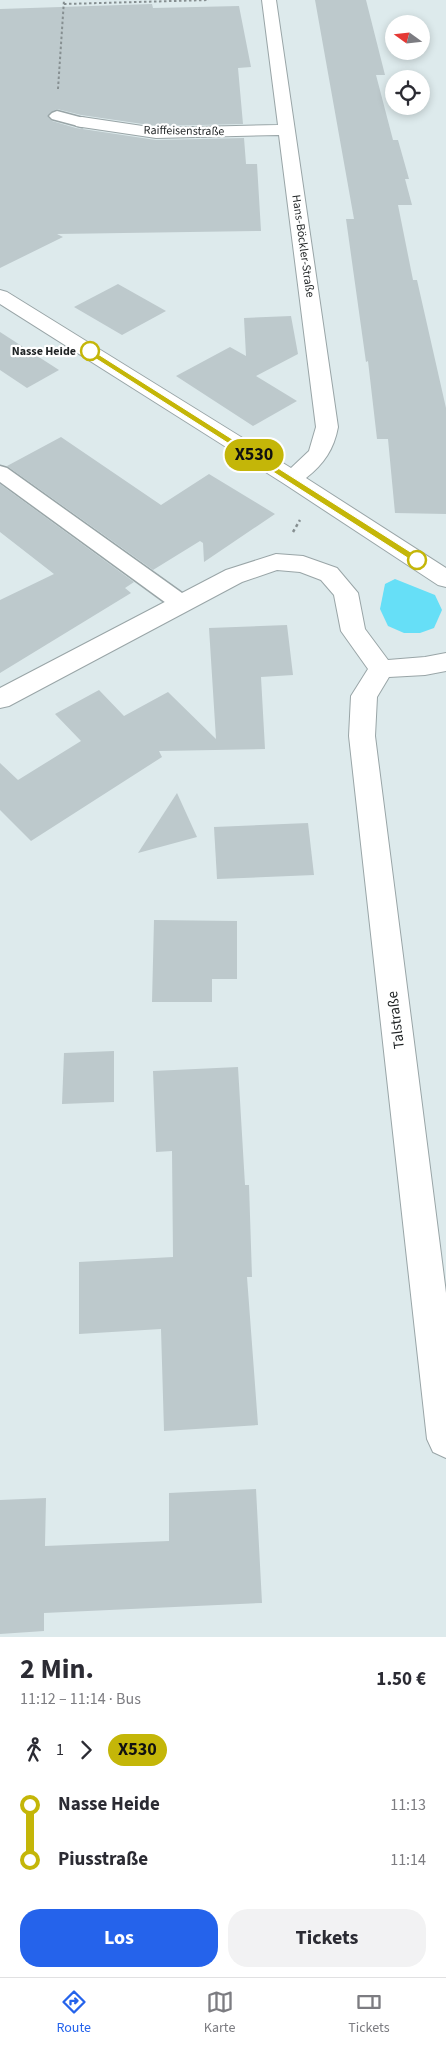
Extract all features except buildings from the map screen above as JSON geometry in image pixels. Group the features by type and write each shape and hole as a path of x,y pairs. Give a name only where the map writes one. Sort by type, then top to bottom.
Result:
{"street":[{"name":"Hans-Böckler-Straße","path":"269,0 327,428 324,446 311,464 292,478"},
{"name":"Raiffeisenstraße","path":"82,122 156,132 287,130"},
{"path":"0,296 292,478 446,579"},
{"path":"0,700 234,576 276,562 303,564 329,574 346,593 353,632 382,669 425,666 446,662"},
{"name":"Talstraße","path":"382,669 364,696 362,736 446,1440"}],"lane":[{"path":"56,116 82,122"},
{"path":"0,472 181,603"}],"path":[{"path":"56,116 64,0"},
{"path":"64,4 209,0"},
{"path":"276,562 315,493"}],"shaded area":[{"path":"395,579 435,595 442,610 434,628 420,633 404,633 388,626 380,609 385,584"}],"bus line":[{"name":"X530","path":"90,351 292,478 417,560"}],"place":[{"name":"Nasse Heide","path":"90,351"}]}
